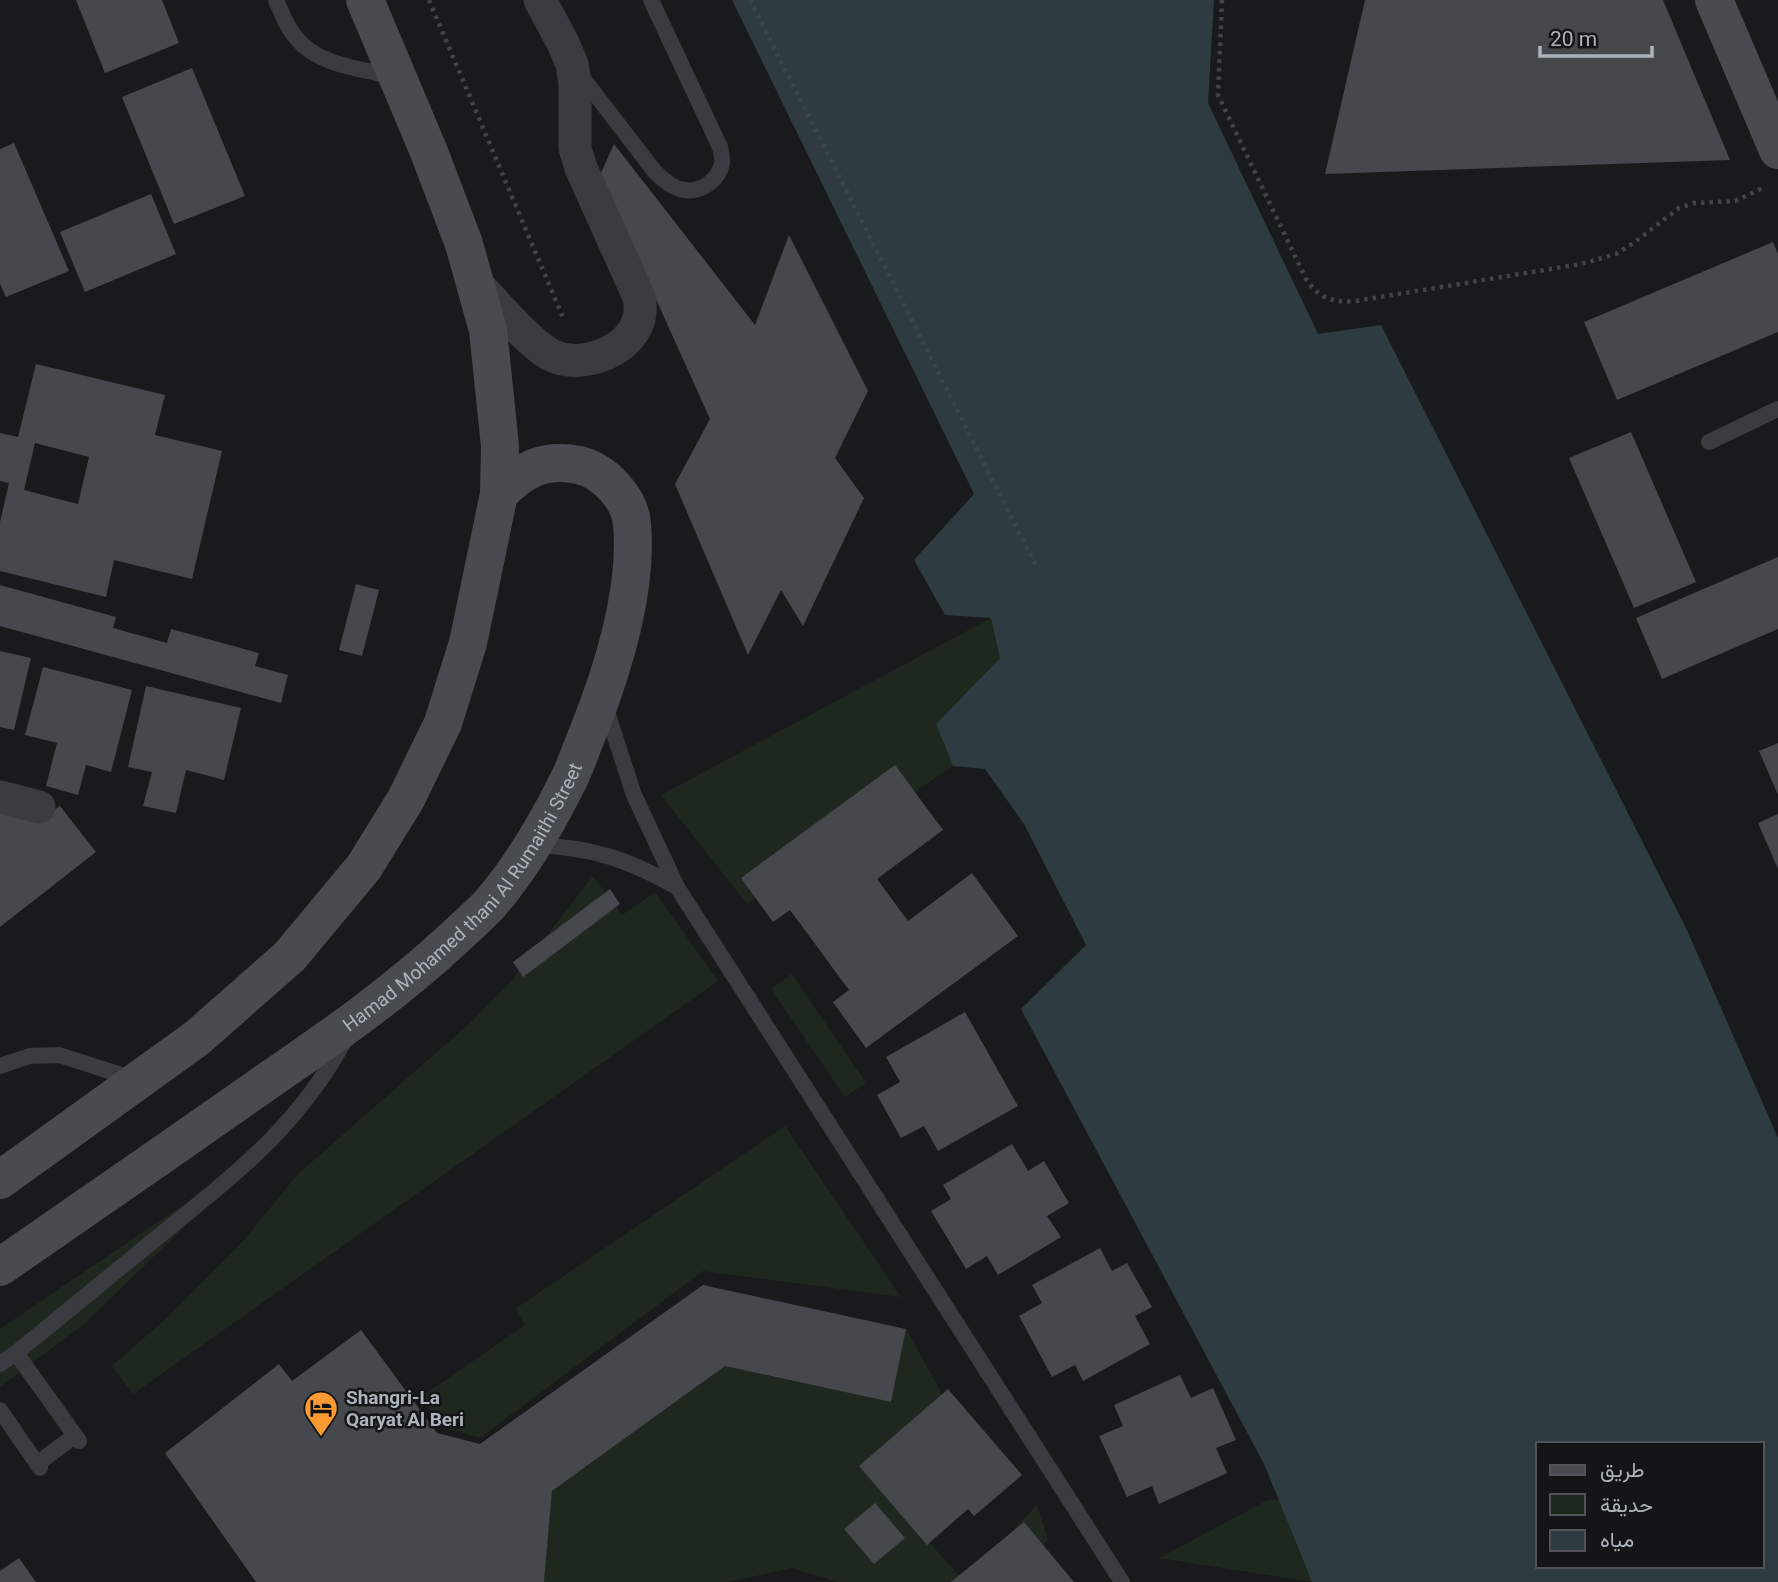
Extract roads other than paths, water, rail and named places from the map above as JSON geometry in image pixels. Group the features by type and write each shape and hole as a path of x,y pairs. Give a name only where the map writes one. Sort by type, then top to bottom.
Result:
{"main road":[{"path":"0,1180 197,1038 290,956 364,867 406,799 443,723 468,643 499,494 500,446 488,330 451,209 365,0"},
{"path":"1714,0 1773,168"},
{"name":"Hamad Mohamed thani Al Rumaithi Street","path":"0,1267 355,1021 425,966 488,905 534,845 568,781 602,697 619,644 630,577 632,521 620,494 604,477 583,466 559,462 536,466 515,477 499,494"}],"street":[{"path":"473,280 534,342 551,355 570,360 590,359 621,344 638,325 641,306 639,296 575,148 575,84 572,64 564,43 540,0"},
{"path":"0,797 39,807"}],"lane":[{"path":"276,0 298,41 314,54 398,78"},
{"path":"572,64 655,172 669,184 685,190 701,188 715,179 722,163 720,147 651,0"},
{"path":"1709,442 1778,410"},
{"path":"602,697 634,795 677,887 1122,1582"},
{"path":"534,845 594,851 623,860 677,887"},
{"path":"0,1364 261,1152 297,1113 329,1069 355,1021"},
{"path":"0,1066 30,1056 59,1055 140,1081"},
{"path":"0,1410 39,1466 77,1438 16,1353"}],"water":[{"path":"732,0 1214,0 1208,103 1318,334 1381,325 1686,928 1778,1138 1778,1582 1312,1582 1264,1464 1021,1009 1086,945 1024,824 985,769 953,766 936,724 1000,658 991,618 945,615 914,560 974,494"}],"place":[{"name":"Shangri-La Qaryat Al Beri","path":"321,1438"}]}
